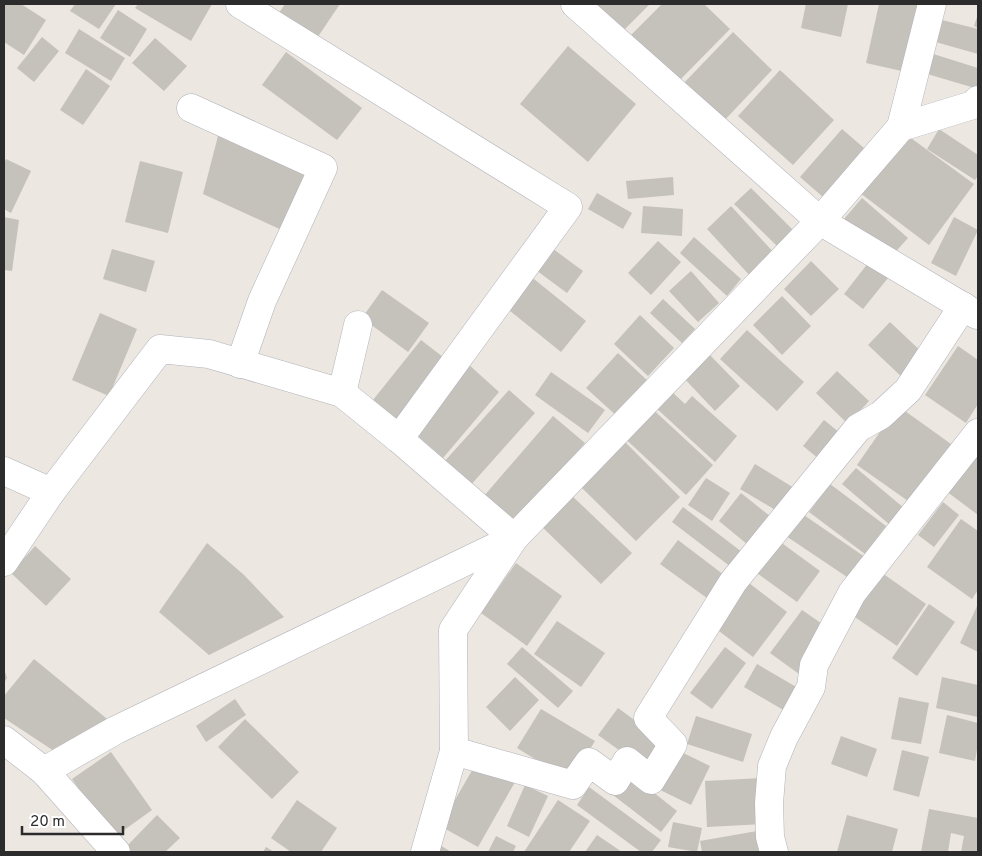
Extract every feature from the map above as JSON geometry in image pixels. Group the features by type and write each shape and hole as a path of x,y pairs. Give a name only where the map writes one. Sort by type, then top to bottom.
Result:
{"street":[{"path":"240,4 568,206 399,439"},
{"path":"454,751 573,785 589,762 615,781 627,761 651,780 673,744 648,718 733,582 858,428 881,415 908,390 971,311 820,220 575,4"},
{"path":"425,852 454,751 453,630 514,538 820,220 901,127 932,4"},
{"path":"901,127 972,105 978,100"},
{"path":"191,108 323,168 262,301 240,364"},
{"path":"342,393 358,325"},
{"path":"4,562 51,492 160,349 209,354 342,393 399,439 514,538"},
{"path":"774,852 770,837 769,803 772,766 784,737 811,687 814,665 852,593 890,548 978,433"},
{"path":"4,471 51,492"},
{"path":"44,772 116,730 514,538"},
{"path":"4,740 44,772 116,852"}],"building":[{"path":"4,4 21,4 46,20 24,55 4,42"},
{"path":"75,4 116,4 99,29 70,11"},
{"path":"138,4 212,4 191,41 135,8"},
{"path":"285,4 340,4 313,44 275,19"},
{"path":"583,4 650,4 617,37"},
{"path":"662,4 704,4 730,29 674,86 627,39"},
{"path":"806,4 848,4 841,37 801,28"},
{"path":"879,4 922,4 906,72 866,63"},
{"path":"118,10 147,29 130,57 100,38"},
{"path":"978,14 978,28 974,26"},
{"path":"938,19 978,29 978,54 932,41"},
{"path":"79,29 125,58 111,81 65,53"},
{"path":"733,32 772,70 721,124 681,86"},
{"path":"42,37 59,51 34,82 17,68"},
{"path":"155,38 187,66 164,91 132,63"},
{"path":"568,46 636,104 588,162 520,104"},
{"path":"286,52 362,108 337,140 262,85"},
{"path":"930,53 978,68 978,89 924,73"},
{"path":"86,69 110,86 83,125 60,110"},
{"path":"780,70 834,120 793,165 738,116"},
{"path":"842,129 872,155 831,204 800,177"},
{"path":"939,129 978,155 978,176 975,180 927,149"},
{"path":"219,132 311,172 286,232 203,194"},
{"path":"904,133 974,184 929,245 860,193"},
{"path":"6,159 31,171 11,213 4,209 4,164"},
{"path":"140,161 183,172 168,233 125,222"},
{"path":"673,177 674,195 628,199 626,181"},
{"path":"751,188 794,231 778,247 734,204"},
{"path":"597,193 632,213 623,229 588,209"},
{"path":"862,198 908,238 889,259 844,219"},
{"path":"643,206 683,209 682,236 641,233"},
{"path":"731,206 776,255 752,278 707,229"},
{"path":"4,217 19,220 12,271 4,270"},
{"path":"954,217 978,230 956,276 931,263"},
{"path":"694,237 741,279 727,296 680,253"},
{"path":"658,241 681,262 651,295 628,273"},
{"path":"545,243 583,271 567,293 529,265"},
{"path":"112,249 155,261 146,292 103,279"},
{"path":"872,258 892,273 863,309 844,294"},
{"path":"811,261 839,289 811,316 784,289"},
{"path":"691,271 719,303 698,322 669,291"},
{"path":"529,275 586,321 561,352 504,306"},
{"path":"382,290 429,323 408,352 362,318"},
{"path":"782,296 811,326 782,355 753,325"},
{"path":"663,299 695,329 682,343 650,313"},
{"path":"100,313 137,329 109,396 72,380"},
{"path":"640,315 674,348 648,376 614,344"},
{"path":"890,322 926,356 904,379 868,345"},
{"path":"747,330 804,382 777,411 720,359"},
{"path":"421,340 452,364 404,425 373,400"},
{"path":"958,346 978,360 978,404 966,423 925,395"},
{"path":"706,351 740,386 715,411 681,375"},
{"path":"618,353 651,384 619,418 586,388"},
{"path":"468,364 499,392 443,458 411,430"},
{"path":"837,371 869,401 848,424 816,393"},
{"path":"551,372 605,410 588,433 535,395"},
{"path":"509,390 535,413 469,487 443,463"},
{"path":"670,390 685,404 692,396 737,436 715,462 655,407"},
{"path":"646,403 713,465 686,495 619,433"},
{"path":"898,406 958,449 918,508 857,465"},
{"path":"553,416 585,443 515,524 484,496"},
{"path":"824,420 845,437 824,463 803,446"},
{"path":"623,440 680,497 636,541 578,484"},
{"path":"978,448 978,515 946,491"},
{"path":"755,464 799,491 784,515 740,489"},
{"path":"856,468 910,513 896,530 842,484"},
{"path":"706,478 730,493 712,521 688,505"},
{"path":"830,484 886,526 865,554 809,512"},
{"path":"568,492 632,553 601,584 538,523"},
{"path":"741,493 776,521 753,549 719,521"},
{"path":"943,502 959,515 934,547 918,535"},
{"path":"683,507 742,552 731,567 672,522"},
{"path":"798,511 865,557 850,579 783,534"},
{"path":"961,519 978,531 978,590 972,599 927,567"},
{"path":"772,536 820,571 797,602 750,568"},
{"path":"678,540 728,578 711,601 660,564"},
{"path":"207,543 244,575 284,617 209,655 159,612"},
{"path":"35,546 71,579 46,606 11,573"},
{"path":"516,563 562,596 527,646 481,613"},
{"path":"875,568 926,604 897,646 846,611"},
{"path":"749,583 787,612 753,657 715,628"},
{"path":"929,604 955,622 917,676 892,658"},
{"path":"978,604 978,652 960,643"},
{"path":"802,610 831,630 799,674 770,653"},
{"path":"557,621 605,653 581,687 534,654"},
{"path":"522,647 573,691 558,708 507,664"},
{"path":"725,647 746,663 712,709 690,693"},
{"path":"34,659 112,723 57,753 4,718 4,696"},
{"path":"757,664 798,688 785,711 744,687"},
{"path":"4,669 7,678 4,683"},
{"path":"515,677 539,700 510,731 486,707"},
{"path":"942,677 978,685 978,717 936,708"},
{"path":"899,697 929,703 921,744 891,739"},
{"path":"235,699 246,715 206,742 196,726"},
{"path":"618,708 667,744 648,771 598,735"},
{"path":"541,709 595,741 571,781 517,748"},
{"path":"947,715 978,723 978,744 975,761 939,753"},
{"path":"696,716 752,734 743,762 687,744"},
{"path":"245,719 299,772 272,799 218,747"},
{"path":"841,736 877,749 867,777 831,764"},
{"path":"673,748 710,766 691,805 654,787"},
{"path":"902,750 929,757 919,797 893,790"},
{"path":"111,752 152,810 113,838 72,779"},
{"path":"478,760 515,782 478,847 440,826"},
{"path":"629,773 677,811 661,832 613,795"},
{"path":"762,778 764,824 707,827 705,781"},
{"path":"525,785 548,796 529,837 507,826"},
{"path":"589,787 661,840 652,852 641,852 577,805"},
{"path":"297,800 337,828 321,852 291,852 271,838"},
{"path":"558,800 590,821 569,852 524,852"},
{"path":"929,809 978,818 978,852 961,852 964,836 951,833 948,852 921,852"},
{"path":"157,815 180,838 165,852 132,852 126,847"},
{"path":"847,815 898,829 892,852 837,852"},
{"path":"673,822 702,828 697,852 668,847"},
{"path":"763,830 768,852 702,852 700,841"},
{"path":"597,835 622,852 585,852"},
{"path":"496,836 516,846 513,852 488,852"},
{"path":"440,845 451,852 436,852"},
{"path":"266,847 274,852 263,852"}]}
